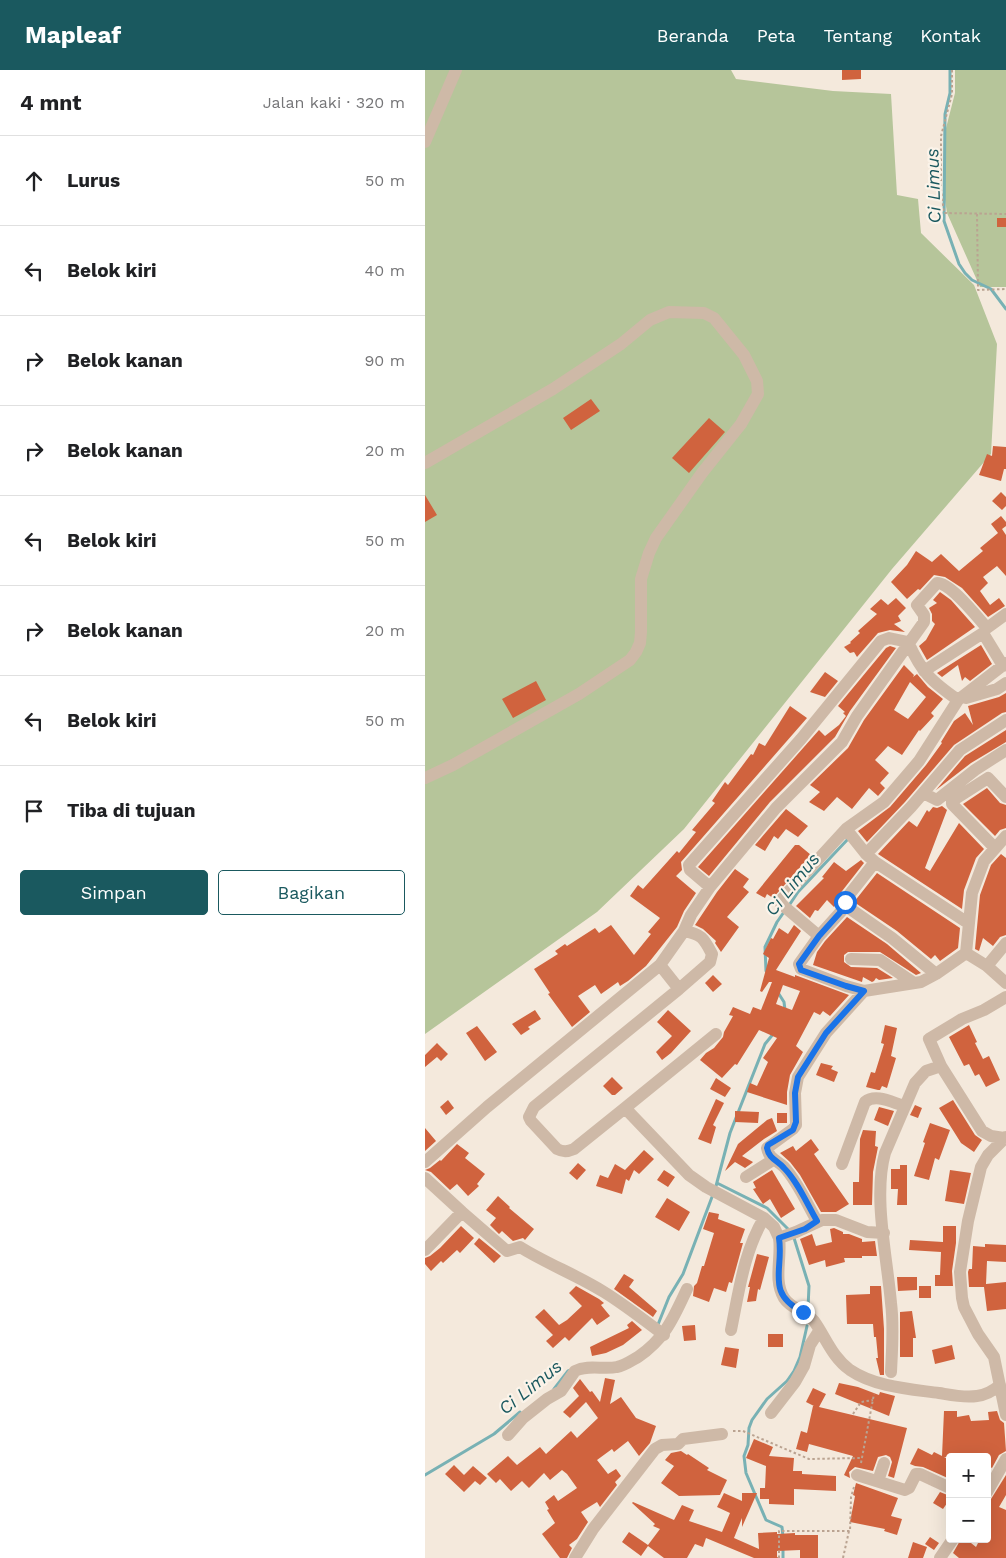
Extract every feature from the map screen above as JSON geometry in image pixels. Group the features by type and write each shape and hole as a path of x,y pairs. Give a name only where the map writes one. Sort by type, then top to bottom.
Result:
{"street":[{"path":"425,142 456,70"},
{"path":"425,464 553,389 621,344 650,320 669,312 704,313 714,318 743,355 757,381 758,394 741,424 702,473 656,538 649,553 641,579 640,643 630,660 579,694 453,765 425,778"},
{"path":"425,1162 494,1101 660,965 684,931 691,915 710,887 776,808 842,742 857,716 925,619 917,605 937,583 943,584 967,604 1004,664 958,700 919,761 884,802 846,829 780,901 819,936"},
{"path":"924,671 985,631 1006,614"},
{"path":"710,887 690,870 689,865 801,739 881,641 889,638 909,642"},
{"path":"909,642 924,671 933,682 958,700"},
{"path":"958,700 997,689 1006,684"},
{"path":"936,974 892,938 846,906 845,900 871,858 960,750 1006,720"},
{"path":"923,793 937,800 975,770 1006,750"},
{"path":"995,848 952,804 954,799 985,779 990,779 1006,797"},
{"path":"846,829 871,858 968,923"},
{"path":"966,953 972,893 984,861 1006,836"},
{"path":"846,906 819,936 799,964 801,970 864,991 914,983 936,974 966,953"},
{"path":"684,931 695,933 705,940 712,954 710,962 534,1107 529,1117 557,1149 561,1152 568,1152 716,1034"},
{"path":"987,966 1006,943"},
{"path":"966,953 987,966 1006,983"},
{"path":"851,959 879,960 914,983"},
{"path":"660,965 679,989"},
{"path":"817,1221 783,1166 773,1160 767,1151 768,1145 793,1130 796,1126 795,1093 798,1077 826,1033 864,991"},
{"path":"1005,1138 991,1136 982,1131 941,1066 929,1038 962,1019 985,1010 1006,998"},
{"path":"891,1372 893,1345 892,1306 881,1206 882,1165 915,1083 926,1071 941,1066"},
{"path":"842,1164 865,1102 869,1098 876,1098 905,1106"},
{"path":"625,1108 689,1175 706,1187 764,1218 775,1226 781,1250 778,1270 779,1287 784,1298 791,1306 803,1312 813,1321 829,1349 849,1369 876,1382 965,1396 978,1396 990,1393 1000,1384"},
{"path":"1005,1138 988,1155 981,1167 968,1221 960,1272 962,1298 965,1307 978,1334 1000,1357 1000,1384 1006,1415"},
{"path":"746,1177 773,1160"},
{"path":"425,1178 507,1251 519,1247 586,1282 612,1297 664,1335"},
{"path":"425,1250 462,1212"},
{"path":"731,1330 749,1250 764,1218"},
{"path":"779,1238 805,1229 817,1221 836,1220 867,1232 884,1233"},
{"path":"508,1435 523,1418 561,1392 575,1371 593,1367 612,1368 625,1364 643,1354 664,1335 687,1289"},
{"path":"771,1413 795,1382 804,1366 810,1345 819,1331"},
{"path":"575,1558 593,1529 655,1449 662,1445 678,1444 683,1439 722,1434"},
{"path":"991,1485 1006,1459"},
{"path":"878,1481 884,1463"},
{"path":"857,1475 907,1490 916,1474 920,1474 946,1486"},
{"path":"940,1558 950,1543"}],"path":[{"path":"953,70 952,94 941,136 941,189 944,213 1006,214"},
{"path":"977,214 978,290 1006,289"},
{"path":"843,1558 849,1531 851,1497 862,1458 876,1382"},
{"path":"853,1414 861,1402 873,1400"},
{"path":"722,1434 743,1431 809,1459 862,1458"},
{"path":"779,1558 779,1531 849,1531"}],"green space":[{"path":"425,70 731,70 736,79 833,91 891,94 897,195 918,199 921,233 974,285 997,344 991,454 892,569 684,829 597,912 425,1034"},
{"path":"955,70 1006,70 1006,287 980,287 947,213 944,193 944,136 955,93"}],"building":[{"path":"842,70 861,70 861,79 842,80"},
{"path":"997,218 1006,218 1006,227 997,227"},
{"path":"591,399 600,411 571,430 563,418"},
{"path":"709,418 725,432 689,473 672,458"},
{"path":"993,446 1006,447 1006,469 1004,469 1001,481 979,475 987,454 992,456"},
{"path":"1001,492 1006,497 1006,506 1002,510 992,501"},
{"path":"425,495 437,515 425,522"},
{"path":"1001,516 1006,522 1006,526 1002,529 1006,535 1006,576 997,566 983,577 988,583 980,591 990,605 999,598 1005,606 988,617 962,588 945,577 934,575 920,590 918,589 907,599 891,582 907,565 916,551 932,562 941,554 959,571 983,551 980,548 998,533 991,524"},
{"path":"940,592 951,600 975,627 927,660 919,646 926,640 935,624 932,621 932,614 929,608 937,603 933,600"},
{"path":"896,598 906,608 898,616 901,621 894,624 905,632 890,630 878,633 857,657 854,652 850,653 844,647 851,643 860,633 858,631 877,614 870,609 881,599 888,605"},
{"path":"981,645 992,664 970,681 965,677 962,681 958,665 942,677 937,673"},
{"path":"890,646 896,648 850,711 835,737 770,802 709,876 698,867 819,730 825,736 839,725 846,716 843,713 845,712 838,706 886,648"},
{"path":"904,665 914,675 913,677 917,674 928,687 943,699 931,713 934,716 919,730 902,755 888,746 875,760 889,773 880,783 885,788 878,796 869,788 852,809 837,797 824,811 809,802 820,792 810,785 848,748 864,720","holes":["910,682 926,697 908,719 894,710"]},
{"path":"825,672 838,681 825,697 810,692"},
{"path":"536,681 546,700 513,718 502,699"},
{"path":"1006,693 1006,712 954,745 905,802 867,842 858,831 890,807 926,765 942,743 954,721 965,713 973,725 968,706 999,697"},
{"path":"790,706 807,718 681,862 682,870 676,876 696,893 684,911 677,927 646,966 628,981 620,986 618,982 601,994 595,985 578,996 590,1012 572,1027 548,994 550,993 534,969 558,954 555,951 565,944 567,946 595,928 599,933 611,925 634,955 651,934 648,932 660,918 630,896 638,885 643,889 677,851 679,853 696,832 692,830 715,803 712,801 725,782 728,785 751,754 753,755 759,743 765,746"},
{"path":"1006,730 1006,742 971,763 936,790 965,756"},
{"path":"987,788 1000,803 1006,805 1006,828 1000,830 995,836 963,804"},
{"path":"942,806 947,810 925,868 930,871 959,823 984,849 976,858 964,890 962,909 878,854 909,821 917,827 927,810 929,812 933,807"},
{"path":"786,809 808,826 798,837 786,829 778,839 774,836 765,851 755,845"},
{"path":"795,845 799,845 811,855 773,898 767,894 765,898 756,893"},
{"path":"1001,854 1006,858 1006,935 1000,937 993,946 983,938 979,951 975,949 980,895 991,865"},
{"path":"861,860 864,863 839,895 834,907 827,900 818,911 815,910 810,918 796,906 824,878 822,877 834,862 846,871"},
{"path":"735,869 749,879 743,887 749,892 727,917 739,927 721,952 715,943 716,941 703,929 695,925"},
{"path":"877,873 960,928 958,948 940,961 935,955 931,959 897,931 854,902"},
{"path":"847,917 887,944 921,973 916,975 880,952 848,952 844,955 844,962 851,967 877,968 893,978 879,980 876,978 872,982 863,977 862,982 813,965 817,952"},
{"path":"794,925 801,931 776,970 849,995 830,1016 823,1011 820,1015 814,1012 796,1046 803,1052 790,1075 787,1105 747,1092 750,1083 757,1086 768,1062 763,1058 777,1038 759,1030 737,1065 735,1064 722,1078 700,1060 723,1037 733,1016 729,1015 733,1007 750,1014 753,1007 761,1010 772,982 769,982 762,992 760,991 769,958 763,954 771,938 773,939 779,928 788,934","holes":["783,985 800,991 792,1010 776,1004"]},
{"path":"713,975 722,984 713,992 705,983"},
{"path":"535,1010 541,1019 528,1027 530,1029 521,1035 512,1024"},
{"path":"668,1010 691,1031 662,1060 656,1052 672,1036 657,1022"},
{"path":"885,1025 897,1028 891,1056 896,1058 887,1088 882,1086 878,1090 866,1087 871,1072 875,1073 884,1044 881,1043"},
{"path":"969,1025 983,1059 989,1056 1000,1080 986,1087 979,1074 975,1076 969,1064 964,1066 949,1037"},
{"path":"477,1026 497,1052 485,1061 466,1033"},
{"path":"437,1043 448,1054 441,1061 437,1057 425,1067 425,1055"},
{"path":"821,1063 833,1066 831,1069 838,1072 834,1082 816,1075"},
{"path":"612,1077 623,1088 615,1095 612,1095 603,1086"},
{"path":"716,1078 731,1088 725,1097 710,1089"},
{"path":"716,1099 724,1103 713,1125 716,1127 711,1144 698,1139"},
{"path":"448,1100 454,1108 446,1115 440,1107"},
{"path":"953,1100 975,1135 982,1140 974,1152 961,1143 939,1108"},
{"path":"915,1105 922,1108 918,1118 910,1115"},
{"path":"879,1107 894,1111 888,1126 874,1120"},
{"path":"735,1111 759,1112 758,1123 735,1122"},
{"path":"777,1113 787,1113 787,1123 777,1123"},
{"path":"772,1118 777,1131 742,1156 753,1162 745,1168 735,1162 725,1171 738,1144"},
{"path":"930,1123 950,1130 939,1160 935,1158 929,1180 914,1176"},
{"path":"425,1128 436,1141 425,1151"},
{"path":"863,1130 876,1131 875,1146 878,1147 873,1172 872,1205 853,1205 853,1182 859,1182 860,1139"},
{"path":"811,1139 819,1150 814,1154 849,1204 836,1212 821,1212 800,1175 780,1153 793,1146 796,1151"},
{"path":"457,1144 469,1153 465,1158 485,1174 477,1184 479,1186 468,1196 457,1184 450,1190 431,1172 425,1170 441,1161"},
{"path":"644,1150 654,1159 639,1174 634,1170 629,1181 626,1179 622,1194 596,1186 600,1175 608,1178 615,1164 625,1170"},
{"path":"578,1163 586,1170 577,1180 569,1173"},
{"path":"900,1165 907,1165 907,1205 897,1205 898,1189 891,1189 891,1169 900,1169"},
{"path":"664,1170 675,1177 668,1187 657,1180"},
{"path":"772,1170 795,1209 781,1218 770,1199 763,1204 753,1189 756,1188 753,1182"},
{"path":"950,1170 971,1173 964,1204 945,1201"},
{"path":"498,1196 534,1229 525,1240 523,1238 513,1241 502,1231 499,1234 490,1225 496,1218 486,1210"},
{"path":"667,1198 690,1212 679,1231 655,1217"},
{"path":"709,1212 719,1214 718,1219 745,1229 740,1243 743,1243 732,1283 729,1282 726,1292 714,1288 709,1302 693,1296 694,1286 697,1283 702,1266 704,1266 714,1233 703,1229"},
{"path":"461,1226 474,1238 460,1253 457,1250 431,1271 425,1264 425,1258 440,1248"},
{"path":"943,1226 956,1226 956,1243 952,1271 953,1286 935,1286 935,1275 940,1275 941,1252 909,1250 910,1240 943,1242"},
{"path":"834,1228 843,1232 843,1234 849,1234 862,1239 862,1242 875,1241 877,1256 844,1258 845,1262 826,1267 825,1260 809,1265 800,1239 812,1234 816,1246 832,1242 830,1229"},
{"path":"479,1238 501,1256 494,1263 474,1244"},
{"path":"985,1244 1006,1245 1006,1262 987,1261 986,1284 1006,1282 1006,1309 987,1311 984,1287 969,1287 968,1272 969,1269 972,1269 973,1246 985,1247"},
{"path":"757,1254 769,1257 756,1301 747,1302 750,1287 748,1287"},
{"path":"624,1274 634,1280 629,1287 657,1311 653,1317 614,1289"},
{"path":"897,1277 917,1277 917,1290 898,1291"},
{"path":"576,1286 604,1303 601,1305 610,1316 597,1325 592,1318 569,1341 565,1337 553,1348 546,1341 553,1335 535,1317 544,1309 559,1325 567,1320 582,1306 569,1293"},
{"path":"870,1286 881,1286 884,1329 884,1375 880,1375 876,1358 878,1358 873,1324 847,1324 846,1295 870,1294"},
{"path":"919,1286 931,1286 931,1298 919,1298"},
{"path":"912,1311 916,1338 913,1338 913,1357 900,1357 900,1312"},
{"path":"632,1321 642,1330 623,1345 606,1353 592,1356 590,1347 629,1328 627,1325"},
{"path":"695,1325 696,1340 684,1341 682,1326"},
{"path":"768,1334 783,1334 783,1347 768,1347"},
{"path":"952,1345 955,1359 935,1364 932,1350"},
{"path":"725,1347 739,1349 736,1368 721,1365"},
{"path":"605,1378 615,1380 610,1404 621,1397 636,1418 656,1426 650,1443 639,1456 628,1441 614,1452 612,1449 597,1460 608,1474 616,1469 621,1476 615,1482 617,1485 600,1507 597,1502 581,1512 588,1522 577,1539 569,1545 572,1548 567,1558 560,1558 542,1534 555,1523 547,1510 549,1509 545,1502 554,1495 558,1501 577,1488 567,1474 562,1470 550,1480 544,1473 529,1488 522,1481 511,1491 500,1479 496,1483 487,1474 508,1456 517,1465 540,1447 546,1454 571,1431 577,1438 598,1418 586,1402 570,1418 563,1412 579,1396 573,1388 580,1379 600,1402"},
{"path":"839,1383 858,1387 879,1395 880,1392 895,1396 889,1416 835,1394"},
{"path":"813,1388 826,1394 819,1407 907,1428 894,1478 888,1476 892,1462 890,1457 886,1455 878,1457 873,1471 855,1467 849,1472 850,1478 844,1475 853,1456 809,1444 807,1452 796,1449 801,1431 807,1433 814,1406 806,1402"},
{"path":"944,1411 957,1411 957,1417 969,1415 971,1421 989,1420 988,1412 997,1411 1000,1420 1004,1423 1006,1451 999,1455 992,1468 991,1453 946,1453 946,1457 944,1457 946,1458 946,1477 923,1467 910,1464 918,1448 932,1455 934,1452 942,1456"},
{"path":"754,1439 773,1447 769,1456 794,1458 793,1471 802,1471 802,1474 836,1476 836,1491 794,1489 794,1505 769,1504 769,1499 760,1499 760,1488 765,1488 766,1466 746,1458"},
{"path":"681,1451 709,1468 707,1470 727,1480 720,1495 679,1496 661,1483 674,1466 665,1460 671,1453"},
{"path":"454,1465 464,1475 473,1466 487,1478 480,1485 475,1481 464,1492 445,1474"},
{"path":"1006,1475 1006,1495 999,1507 1006,1510 1006,1558 959,1558 953,1553 959,1543 971,1543 976,1547 978,1543 991,1543 991,1499"},
{"path":"856,1483 898,1498 891,1516 902,1519 897,1535 884,1531 885,1529 850,1522"},
{"path":"940,1492 946,1494 946,1505 943,1509 933,1503"},
{"path":"724,1493 742,1501 742,1493 757,1493 742,1527 742,1518 734,1538 759,1549 758,1533 777,1532 777,1534 818,1535 818,1558 800,1558 800,1550 777,1551 777,1557 779,1558 754,1558 706,1538 703,1547 695,1544 687,1558 664,1558 648,1546 641,1556 622,1542 629,1532 648,1545 660,1529 653,1526 655,1524 633,1502 674,1520 682,1505 694,1510 689,1521 722,1532 730,1513 717,1507"},
{"path":"930,1537 939,1543 934,1550 925,1544"},
{"path":"913,1542 927,1547 923,1558 908,1558"}],"waterway":[{"name":"Ci Limus","path":"950,70 950,93 945,114 944,221 959,264 965,273 972,280 991,289 1006,309"},
{"name":"Ci Limus","path":"788,907 798,892 848,839"},
{"name":"Ci Limus","path":"766,971 765,947 784,912"},
{"name":"Ci Limus","path":"777,991 784,1002 785,1010"},
{"name":"Ci Limus","path":"716,1186 730,1133 765,1044 774,1033"},
{"path":"717,1183 767,1208 790,1231"},
{"name":"Ci Limus","path":"657,1327 669,1297 683,1274 712,1197"},
{"path":"794,1238 809,1286 808,1308"},
{"path":"783,1537 782,1527 766,1520 746,1473 744,1456 748,1445 749,1428 752,1420 767,1399 787,1381 794,1371 800,1357 807,1326"},
{"name":"Ci Limus","path":"554,1389 568,1371 571,1370"},
{"name":"Ci Limus","path":"425,1475 494,1434 520,1412"},
{"path":"783,1549 783,1558"}],"route":[{"path":"803,1312 791,1306 784,1298 779,1287 778,1270 781,1250 779,1238 805,1229 817,1221 783,1166 773,1160 767,1148 768,1145 793,1130 796,1126 794,1110 798,1077 826,1033 864,991 801,970 799,967 799,964 819,936 846,906 845,902"}]}
